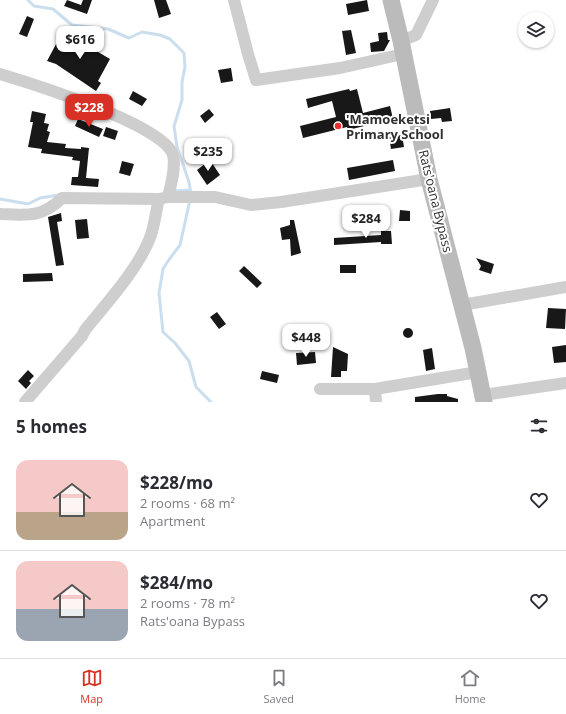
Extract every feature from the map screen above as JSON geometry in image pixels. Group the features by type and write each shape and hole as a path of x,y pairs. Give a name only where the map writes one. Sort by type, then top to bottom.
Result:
{"street":[{"path":"234,0 256,80 340,68 402,47 416,35 433,0"},
{"name":"Rats'oana Bypass","path":"391,0 429,179 462,305 484,399"},
{"path":"0,74 80,100 139,127 168,145 172,155 173,176 151,235 140,258 114,295 84,330 82,336 25,402"},
{"path":"0,214 25,215 45,212 54,207 62,198 215,197 251,205 287,201 429,179"},
{"path":"462,305 566,287"},
{"path":"320,389 375,389 478,372"},
{"path":"484,399 566,383"},
{"path":"375,389 376,402"}],"building":[{"path":"67,0 81,5 83,0 92,0 87,14 64,6"},
{"path":"154,0 166,0 171,14 159,18"},
{"path":"367,0 369,11 348,15 346,4"},
{"path":"27,16 34,19 27,37 19,34"},
{"path":"351,30 356,53 346,55 342,31"},
{"path":"387,32 388,40 390,40 384,51 371,52 370,43 379,41 378,33"},
{"path":"62,33 78,41 79,38 89,43 95,47 93,49 110,59 98,81 101,83 96,91 56,64 47,61"},
{"path":"231,68 233,81 221,83 218,70"},
{"path":"349,89 350,91 357,89 363,113 390,106 393,119 348,130 347,127 303,138 300,126 336,117 332,101 308,108 306,99"},
{"path":"133,91 147,99 142,106 129,99"},
{"path":"450,108 452,121 442,122 441,118 431,119 430,111"},
{"path":"209,109 214,115 205,123 200,116"},
{"path":"32,111 46,114 44,123 49,124 47,131 50,132 47,142 66,144 65,148 89,148 86,178 99,179 98,187 71,185 72,177 78,177 80,161 72,160 73,157 41,153 42,149 28,147 33,122 30,122"},
{"path":"78,119 103,129 99,137 75,126"},
{"path":"106,127 118,131 115,140 103,136"},
{"path":"402,135 404,147 391,149 389,137"},
{"path":"210,160 220,175 207,185 197,170"},
{"path":"393,160 395,171 349,180 347,168"},
{"path":"122,161 134,164 130,176 119,173"},
{"path":"400,210 410,211 410,221 399,221"},
{"path":"61,213 62,221 57,222 64,265 56,266 48,217"},
{"path":"87,219 89,238 77,239 75,220"},
{"path":"290,220 294,220 301,253 291,256 290,239 282,240 280,228 290,225"},
{"path":"381,231 391,231 392,244 381,244 381,242 334,245 334,238 381,235"},
{"path":"476,258 494,264 491,274 479,270 481,266"},
{"path":"340,265 356,265 356,273 340,273"},
{"path":"244,266 262,283 257,288 239,271"},
{"path":"52,273 53,281 23,282 23,274"},
{"path":"548,308 566,309 565,329 546,328"},
{"path":"217,312 226,324 219,329 210,317"},
{"path":"408,328 413,333 408,338 403,333"},
{"path":"566,345 566,362 554,363 552,347"},
{"path":"333,347 348,354 347,371 341,371 341,377 331,377"},
{"path":"432,348 435,369 426,371 423,350"},
{"path":"315,352 316,363 297,365 296,353"},
{"path":"28,370 34,376 29,381 31,383 26,389 18,381"},
{"path":"262,371 279,375 277,383 260,379"},
{"path":"447,394 447,396 458,399 458,402 415,402 415,397"}],"waterway":[{"path":"28,0 34,6 53,9 72,25 108,29 129,38 142,32 160,35 170,39 184,53 185,67 182,82 182,100 174,126 177,147 189,182 191,194"},
{"path":"172,191 190,190"},
{"path":"0,199 28,204 40,198 59,195"},
{"path":"190,200 180,245 163,269 159,293 163,332 175,343 189,361 196,387 211,402"}],"place":[{"name":"'Mamoeketsi Primary School","path":"338,126"}]}
